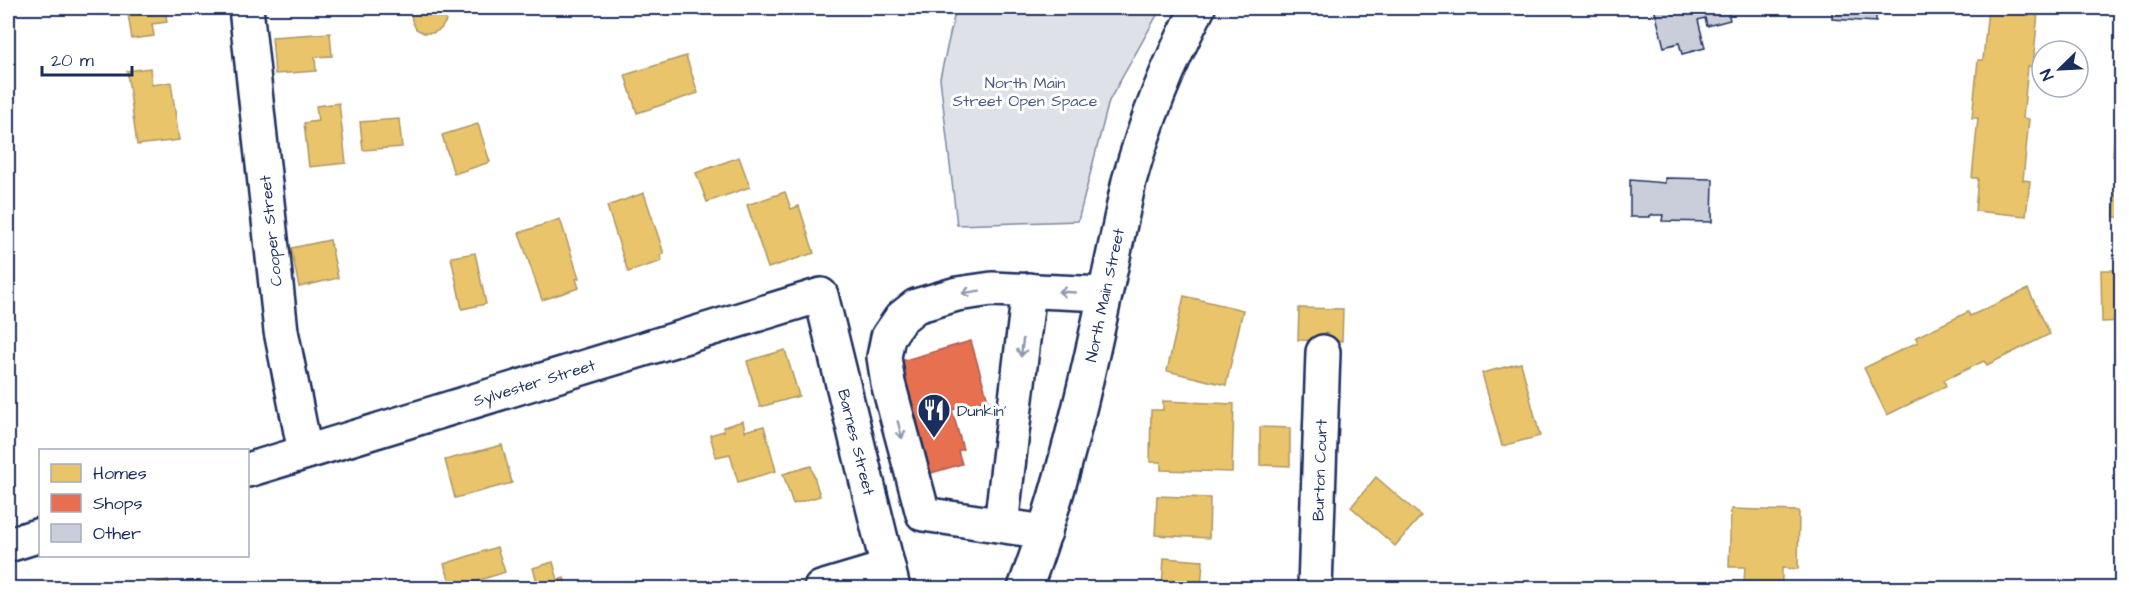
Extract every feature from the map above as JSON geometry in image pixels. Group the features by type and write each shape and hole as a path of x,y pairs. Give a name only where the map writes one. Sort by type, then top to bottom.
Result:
{"street":[{"name":"Cooper Street","path":"246,8 280,331 305,452"},
{"name":"North Main Street","path":"1025,588 1045,532 1081,405 1138,147 1159,90 1198,8"},
{"path":"1045,532 923,514 888,382 884,357 888,337 901,318 916,306 957,294 992,289 1104,294"},
{"path":"1001,525 1029,290"},
{"name":"Sylvester Street","path":"249,470 821,295"},
{"name":"Barnes Street","path":"821,295 891,578"},
{"name":"Burton Court","path":"1315,588 1323,352"},
{"path":"8,545 39,534"},
{"path":"821,588 891,578"}],"green space":[{"name":"North Main Street Open Space","path":"956,8 1161,8 1109,101 1078,221 957,225 940,78"}],"building: Homes":[{"path":"127,8 165,8 167,22 152,24 154,36 132,39"},
{"path":"414,8 443,8 446,21 441,29 433,33 424,33 416,29 412,21 411,12"},
{"path":"1988,8 2043,8 2043,12 2038,12 2036,39 2030,39 2030,66 2028,66 2023,118 2029,119 2023,180 2030,181 2026,216 1975,211 1978,178 1972,178 1978,118 1972,118 1978,60 1983,60"},
{"path":"330,33 332,56 315,57 316,71 275,74 272,37"},
{"path":"686,56 698,93 637,113 625,75"},
{"path":"150,68 152,85 171,82 179,140 137,145 127,71"},
{"path":"2118,97 2122,98 2122,217 2114,217 2118,156 2113,156"},
{"path":"339,103 346,163 309,167 304,123 318,121 316,106"},
{"path":"399,119 402,147 363,150 360,122"},
{"path":"478,124 490,162 454,174 442,135"},
{"path":"739,157 750,187 707,202 696,173"},
{"path":"785,192 791,209 799,206 814,253 768,268 747,205"},
{"path":"644,193 664,254 660,255 662,261 628,272 607,206"},
{"path":"560,219 579,278 576,279 579,288 542,300 519,233"},
{"path":"330,240 338,278 299,287 291,248"},
{"path":"475,253 486,304 462,309 451,257"},
{"path":"2101,270 2122,270 2122,321 2102,322"},
{"path":"2028,289 2050,334 1987,365 1984,361 1944,380 1946,386 1887,415 1864,368 1918,342 1916,337 1968,312 1970,316"},
{"path":"1184,296 1243,310 1226,385 1167,371"},
{"path":"1299,308 1343,309 1342,341 1298,340"},
{"path":"785,350 799,396 760,407 747,361"},
{"path":"1521,363 1540,436 1502,446 1482,373"},
{"path":"1163,401 1234,404 1232,472 1161,470 1161,462 1150,462 1151,410 1163,410"},
{"path":"743,421 745,431 764,426 776,471 738,482 730,454 716,457 710,435 724,431 723,427"},
{"path":"1260,427 1290,428 1290,466 1260,465"},
{"path":"502,445 512,483 455,498 445,460"},
{"path":"811,466 820,496 793,504 783,474"},
{"path":"1376,477 1421,516 1395,546 1351,507"},
{"path":"1157,496 1210,498 1209,538 1155,535"},
{"path":"1731,509 1799,511 1798,569 1782,568 1782,584 1744,583 1745,567 1729,567"},
{"path":"497,547 505,572 461,586 460,582 451,584 444,564"},
{"path":"1164,558 1203,561 1201,588 1162,588"},
{"path":"553,562 558,580 564,578 568,588 535,588 538,585 533,568"},
{"path":"168,580 170,588 139,588"}],"building: Shops":[{"path":"971,341 988,400 952,410 963,449 958,451 962,464 928,474 898,362"}],"building: Other":[{"path":"1654,8 1727,8 1730,20 1707,26 1705,18 1698,20 1705,48 1682,54 1679,43 1664,47"},
{"path":"1832,8 1876,8 1876,22 1832,19"},
{"path":"1665,178 1713,179 1712,222 1662,221 1663,215 1630,217 1630,180 1665,183"}],"place":[{"name":"Dunkin'","path":"934,439"}]}
